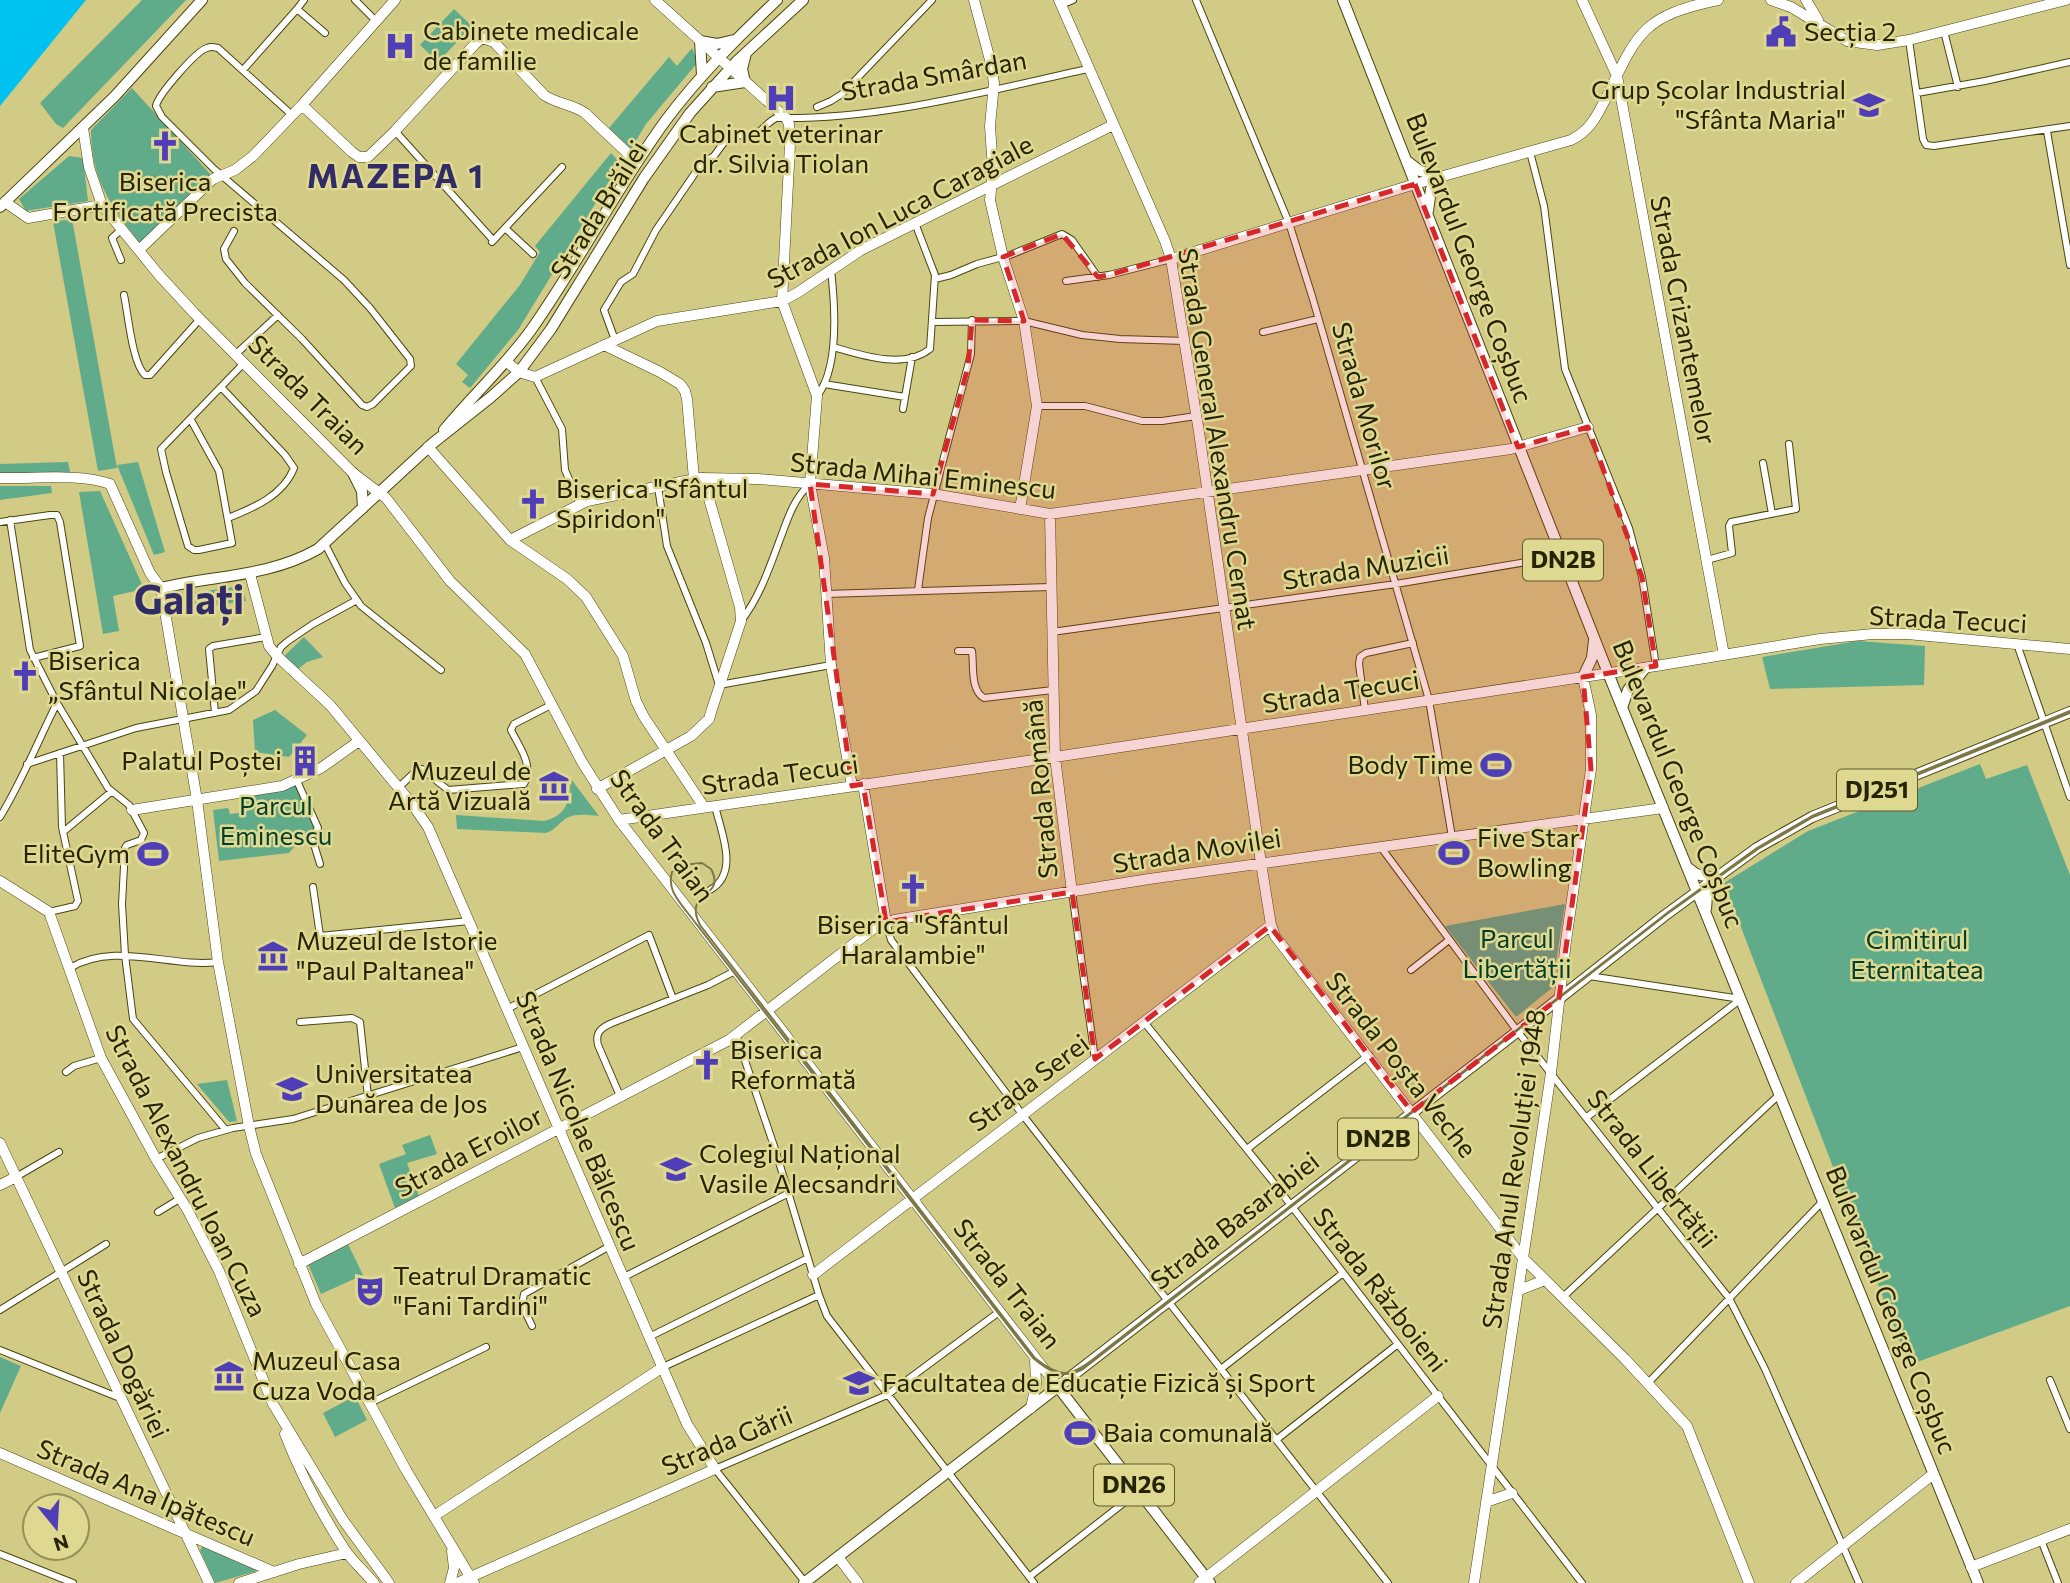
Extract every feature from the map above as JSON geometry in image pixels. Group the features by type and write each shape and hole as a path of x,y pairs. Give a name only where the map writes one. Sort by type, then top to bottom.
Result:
{"main road":[{"path":"3,204 83,128 202,0"},
{"name":"Strada Brăilei","path":"161,588 250,574 298,559 325,544 431,445 506,362 540,316 666,120 717,58 777,0"},
{"name":"Strada Brăilei","path":"431,445 519,372 551,330 644,178 712,87 803,0"},
{"name":"Bulevardul George Coșbuc","path":"1343,0 1622,708 1978,1583"},
{"path":"702,75 700,41 717,44 734,40"},
{"path":"712,87 745,82 743,69 746,53"},
{"path":"1406,160 1420,171 1441,177 1432,189 1427,216"},
{"path":"353,473 362,491 363,508"},
{"path":"1583,677 1592,658 1594,638"},
{"path":"1622,708 1628,690 1651,667"},
{"name":"Strada Basarabiei","path":"805,1583 1680,903 1757,848 1812,817 2070,712"},
{"path":"1687,867 1696,874 1715,878 1707,896 1707,915"},
{"path":"1680,903 1693,905 1707,915"},
{"name":"Strada Traian","path":"1058,1387 1205,1581"}],"street":[{"path":"243,70 304,0"},
{"path":"355,0 376,21"},
{"path":"139,250 210,181 235,170 253,156 395,0"},
{"path":"655,0 786,118 789,124 782,301 817,396 810,484 824,558 831,665 852,786"},
{"path":"817,107 842,94 932,0"},
{"path":"974,0 990,60 994,89 990,126 993,185 990,200 1003,257 1024,321 1037,406 1020,509"},
{"path":"1060,2 1073,0"},
{"name":"Strada Morilor","path":"1196,0 1289,223 1429,700 1452,837"},
{"name":"Strada Crizantemelor","path":"1582,0 1617,76 1724,655"},
{"path":"1066,281 1098,277 1171,259 1415,184 1571,140 1595,120 1632,46 1651,25 1678,10 1718,0"},
{"path":"1771,0 1791,7 1841,38 1856,43 1890,44 2069,0"},
{"path":"1807,0 1820,24"},
{"name":"Strada General Alexandru Cernat","path":"1060,2 1171,259 1261,863"},
{"path":"297,9 325,33"},
{"path":"1944,32 1958,87"},
{"path":"302,105 359,157 368,158 475,44 481,38 487,38 494,42 544,95 585,113 637,162"},
{"path":"1909,40 1926,145 2070,126"},
{"path":"234,231 226,242 223,254 245,283 365,406 373,404 411,366 410,359 386,327 344,280 222,175 162,117 156,106 157,100 205,48 218,48 292,115"},
{"path":"1917,93 1958,87 2070,62"},
{"name":"Strada Smârdan","path":"615,340 605,314 605,306 621,282 634,274 656,230 702,163 714,156 731,133 749,137 757,134 771,120 877,111 1088,69"},
{"name":"Strada Ion Luca Caragiale","path":"535,377 670,318 782,301 861,250 1113,125"},
{"name":"Strada Traian","path":"83,128 89,167 102,205 200,318 353,473 391,503 450,581 525,653 597,789 619,820 1058,1387"},
{"path":"395,131 492,241 562,167"},
{"path":"2048,131 2070,265"},
{"path":"1531,152 1544,206 1562,357 1569,382 1623,511 1633,543 1642,577 1651,667"},
{"path":"3,204 28,218 102,205"},
{"path":"833,347 891,359 912,358 930,349 935,279 931,261 915,223"},
{"path":"505,228 533,254"},
{"path":"121,260 112,238 122,229"},
{"path":"935,279 1062,234 1072,240 1098,277"},
{"path":"817,396 824,384 833,347 835,313 831,270"},
{"path":"124,295 135,352 145,375 150,374 163,362 200,318"},
{"path":"236,354 278,315"},
{"path":"1263,332 1318,319"},
{"path":"918,590 933,494 968,367 972,320"},
{"path":"934,322 1024,321 1082,335 1120,340 1185,341"},
{"path":"604,345 660,372 683,387 699,478 740,607 741,621"},
{"path":"903,409 912,358"},
{"path":"506,362 519,372 535,377 562,429 565,470 580,504"},
{"path":"191,420 216,461 232,543 199,550 191,549 187,542 161,455 164,445 244,363"},
{"path":"824,384 905,397"},
{"path":"221,387 294,466 292,474 276,492 259,505 228,518"},
{"path":"1037,406 1085,406 1142,421 1196,416"},
{"name":"Strada Mihai Eminescu","path":"510,540 580,504 699,478 933,494 1051,514 1518,447 1588,427"},
{"path":"1707,560 1732,553 1729,526 1731,522 1796,509 1790,444"},
{"path":"431,445 510,540 567,579 586,597 623,656 639,709 710,807 726,854 726,871 720,883 710,890"},
{"path":"1763,463 1772,514"},
{"path":"0,478 101,481 110,484 150,573 161,588 185,717 218,962 248,1126 256,1154 325,1322 472,1580"},
{"path":"597,789 667,751 697,731 709,719 741,621 760,590 796,499 810,484"},
{"path":"657,487 667,546 706,643 719,685"},
{"name":"Strada Română","path":"1051,514 1055,757 1095,1059"},
{"path":"0,522 50,515 57,515 59,518 80,646 33,657"},
{"path":"10,520 33,657 57,703 111,792 126,802 144,836 141,841 125,848 122,904 133,1019 225,1129"},
{"path":"325,544 357,600 380,624 426,656 440,670"},
{"name":"Strada Muzicii","path":"1052,632 1396,584 1562,556"},
{"name":"Strada Nicolae Bălcescu","path":"250,574 266,637 277,656 330,705 428,827 692,1433 715,1469 805,1583"},
{"path":"826,594 1051,587"},
{"path":"27,764 136,728 229,710 256,691 281,647 296,635 357,600"},
{"name":"Strada Tecuci","path":"619,820 1241,729 1820,639 1907,634 2070,649"},
{"path":"215,713 209,649 266,637"},
{"path":"1365,710 1360,657 1366,653 1413,643"},
{"path":"2017,644 2070,797"},
{"path":"958,651 972,651 976,690 984,698 1053,690"},
{"path":"719,685 831,665"},
{"name":"Strada Anul Revoluției 1948","path":"1474,1583 1551,1073 1585,819 1592,745 1591,715 1583,677"},
{"path":"0,817 17,788 57,703"},
{"path":"398,788 422,769 448,790 524,784 526,763 522,748 511,730 514,724 551,705"},
{"path":"132,810 270,790 297,781 321,768 359,741"},
{"path":"0,881 49,912 75,906 78,901 63,832 60,753"},
{"path":"297,781 318,828 315,834 302,838"},
{"path":"863,784 891,940 1022,1114 1388,1583"},
{"path":"63,832 111,792"},
{"name":"Strada Movilei","path":"765,1010 886,922 1261,863 1663,808"},
{"path":"313,841 320,864"},
{"name":"Strada Libertății","path":"1380,846 1518,1031 1729,1298 1765,1369 1859,1583"},
{"name":"Strada Poșta Veche","path":"1261,863 1271,925 1280,944 1523,1258 1648,1382 1687,1426 1749,1583"},
{"path":"313,887 320,936 469,921"},
{"name":"Strada Alexandru Ioan Cuza","path":"49,912 101,1058 156,1159 181,1198 219,1271 273,1404 344,1520 389,1583"},
{"name":"Strada Serei","path":"813,1275 1271,925"},
{"path":"507,1009 649,935 673,999"},
{"path":"1411,970 1449,940"},
{"path":"69,968 87,960 125,955 218,962"},
{"path":"620,1096 598,1045 597,1034 607,1025 708,985 735,971"},
{"path":"1587,976 1741,999"},
{"path":"1587,1117 1741,999"},
{"name":"Strada Eroilor","path":"299,1264 729,1040 765,1010"},
{"path":"300,1022 352,1018 360,1022 368,1097"},
{"name":"Strada Războieni","path":"1144,1022 1291,1206 1582,1583"},
{"path":"736,1034 789,1193 818,1295 827,1316 1031,1580 1139,1491"},
{"path":"156,1159 198,1138 225,1129 293,1119 523,1047"},
{"path":"1247,1150 1368,1055"},
{"path":"66,1072 74,1066 101,1058"},
{"path":"1563,1297 1780,1094"},
{"name":"Strada Dogăriei","path":"0,1143 209,1583"},
{"path":"0,1185 59,1152"},
{"path":"624,1277 789,1193"},
{"path":"158,1212 181,1198"},
{"path":"1648,1382 1823,1201"},
{"path":"0,1310 106,1244"},
{"path":"532,1326 522,1306 524,1294 610,1246"},
{"path":"649,1337 808,1258"},
{"path":"1221,1369 1343,1273"},
{"path":"1518,1290 1545,1280"},
{"path":"434,1517 663,1367 818,1295"},
{"name":"Strada Gării","path":"457,1583 472,1580 715,1469 887,1395 999,1312"},
{"path":"1276,1440 1398,1344"},
{"path":"370,1403 486,1347"},
{"path":"0,1350 120,1398"},
{"path":"1031,1408 1036,1384 1035,1358"},
{"path":"2050,1380 2070,1429"},
{"path":"1205,1581 1438,1396"},
{"path":"273,1404 305,1483 347,1553 374,1583"},
{"name":"Strada Ana Ipătescu","path":"0,1453 274,1572"},
{"path":"1796,1583 1932,1475"},
{"path":"1486,1502 1512,1493"},
{"path":"1971,1567 2070,1529"},
{"path":"2041,1540 2058,1583"},
{"path":"450,1544 454,1559 450,1583"},
{"path":"239,1583 347,1553"},
{"path":"0,1554 73,1583"},
{"path":"838,1557 859,1583"}],"highlighted area":[{"path":"1415,184 1518,447 1588,427 1642,577 1656,666 1583,677 1591,769 1559,998 1412,1112 1270,926 1095,1059 1072,892 886,922 863,784 852,786 810,484 933,494 968,367 972,320 1024,321 1003,257 1062,234 1098,277"}],"green space":[{"path":"142,0 186,0 63,128 56,124 40,103"},
{"path":"454,9 472,26 438,62 420,45"},
{"path":"692,48 698,62 646,124 631,149 609,128 669,57 677,66"},
{"path":"132,88 212,176 141,244 105,192 95,163 91,130"},
{"path":"611,153 620,163 518,330 470,388 462,382 468,375 456,364 520,285 540,252 535,246"},
{"path":"69,156 83,158 88,201 26,211 19,199"},
{"path":"72,219 117,468 98,471 53,222"},
{"path":"68,462 71,476 0,474 0,464"},
{"path":"138,462 165,552 154,555 117,465"},
{"path":"0,486 51,486 52,493 0,500"},
{"path":"100,491 144,589 113,596 119,631 103,634 79,492"},
{"path":"242,586 246,601 186,609 184,594"},
{"path":"304,637 323,657 307,662 298,669 283,657"},
{"path":"1858,641 1925,646 1924,685 1770,689 1762,657"},
{"path":"275,710 307,735 289,757 255,752 253,720"},
{"name":"Cimitirul Eternitatea","path":"1980,764 1986,779 2027,765 2070,875 2070,1306 1909,1365 1724,883 1808,831"},
{"path":"571,779 599,816 569,817 546,833 457,829 456,815 544,821 552,818 566,806"},
{"name":"Parcul Eminescu","path":"296,783 317,828 300,840 289,853 219,861 213,810 228,808 230,814 247,812 244,798"},
{"name":"Parcul Libertății","path":"1565,904 1552,988 1516,1017 1445,926"},
{"path":"227,1080 237,1121 229,1122 197,1084"},
{"path":"430,1135 437,1154 407,1163 419,1196 395,1208 379,1164 406,1154 402,1145"},
{"path":"347,1242 363,1275 321,1294 308,1264"},
{"path":"0,1357 21,1366 0,1413"},
{"path":"355,1396 367,1420 335,1437 323,1413"},
{"path":"203,1546 257,1571 215,1583 200,1550"}],"water":[{"path":"0,0 86,0 0,106"}],"tram line":[{"path":"2070,711 1812,816 1757,848 1671,910 1087,1364 1066,1373 1052,1370 1035,1358 700,925 696,906 714,885 711,869 702,863 683,865 672,872 671,884 680,903 1033,1358 1051,1371 1069,1374 1083,1369 1667,914 1758,849 1813,817 2070,713"}],"place":[{"name":"Secția 2","path":"1781,32"},
{"name":"Cabinete medicale de familie","path":"400,46"},
{"name":"Cabinet veterinar dr. Silvia Tiolan","path":"781,98"},
{"name":"Grup Școlar Industrial \"Sfânta Maria\"","path":"1869,105"},
{"name":"Biserica Fortificată Precista","path":"165,146"},
{"name":"Biserica \"Sfântul Spiridon\"","path":"533,504"},
{"name":"Biserica „Sfântul Nicolae\"","path":"25,676"},
{"name":"Palatul Poștei","path":"305,761"},
{"name":"Body Time","path":"1496,765"},
{"name":"Muzeul de Artă Vizuală","path":"554,786"},
{"name":"Five Star Bowling","path":"1454,853"},
{"name":"EliteGym","path":"153,854"},
{"name":"Biserica \"Sfântul Haralambie\"","path":"913,889"},
{"name":"Muzeul de Istorie \"Paul Paltanea\"","path":"273,956"},
{"name":"Biserica Reformată","path":"707,1065"},
{"name":"Universitatea Dunărea de Jos","path":"292,1089"},
{"name":"Colegiul Național Vasile Alecsandri","path":"676,1169"},
{"name":"Teatrul Dramatic \"Fani Tardini\"","path":"370,1291"},
{"name":"Muzeul Casa Cuza Voda","path":"229,1376"},
{"name":"Facultatea de Educație Fizică și Sport","path":"859,1383"},
{"name":"Baia comunală","path":"1080,1433"}],"district":[{"name":"MAZEPA 1","path":"396,176"},
{"name":"Galați","path":"189,600"}]}
